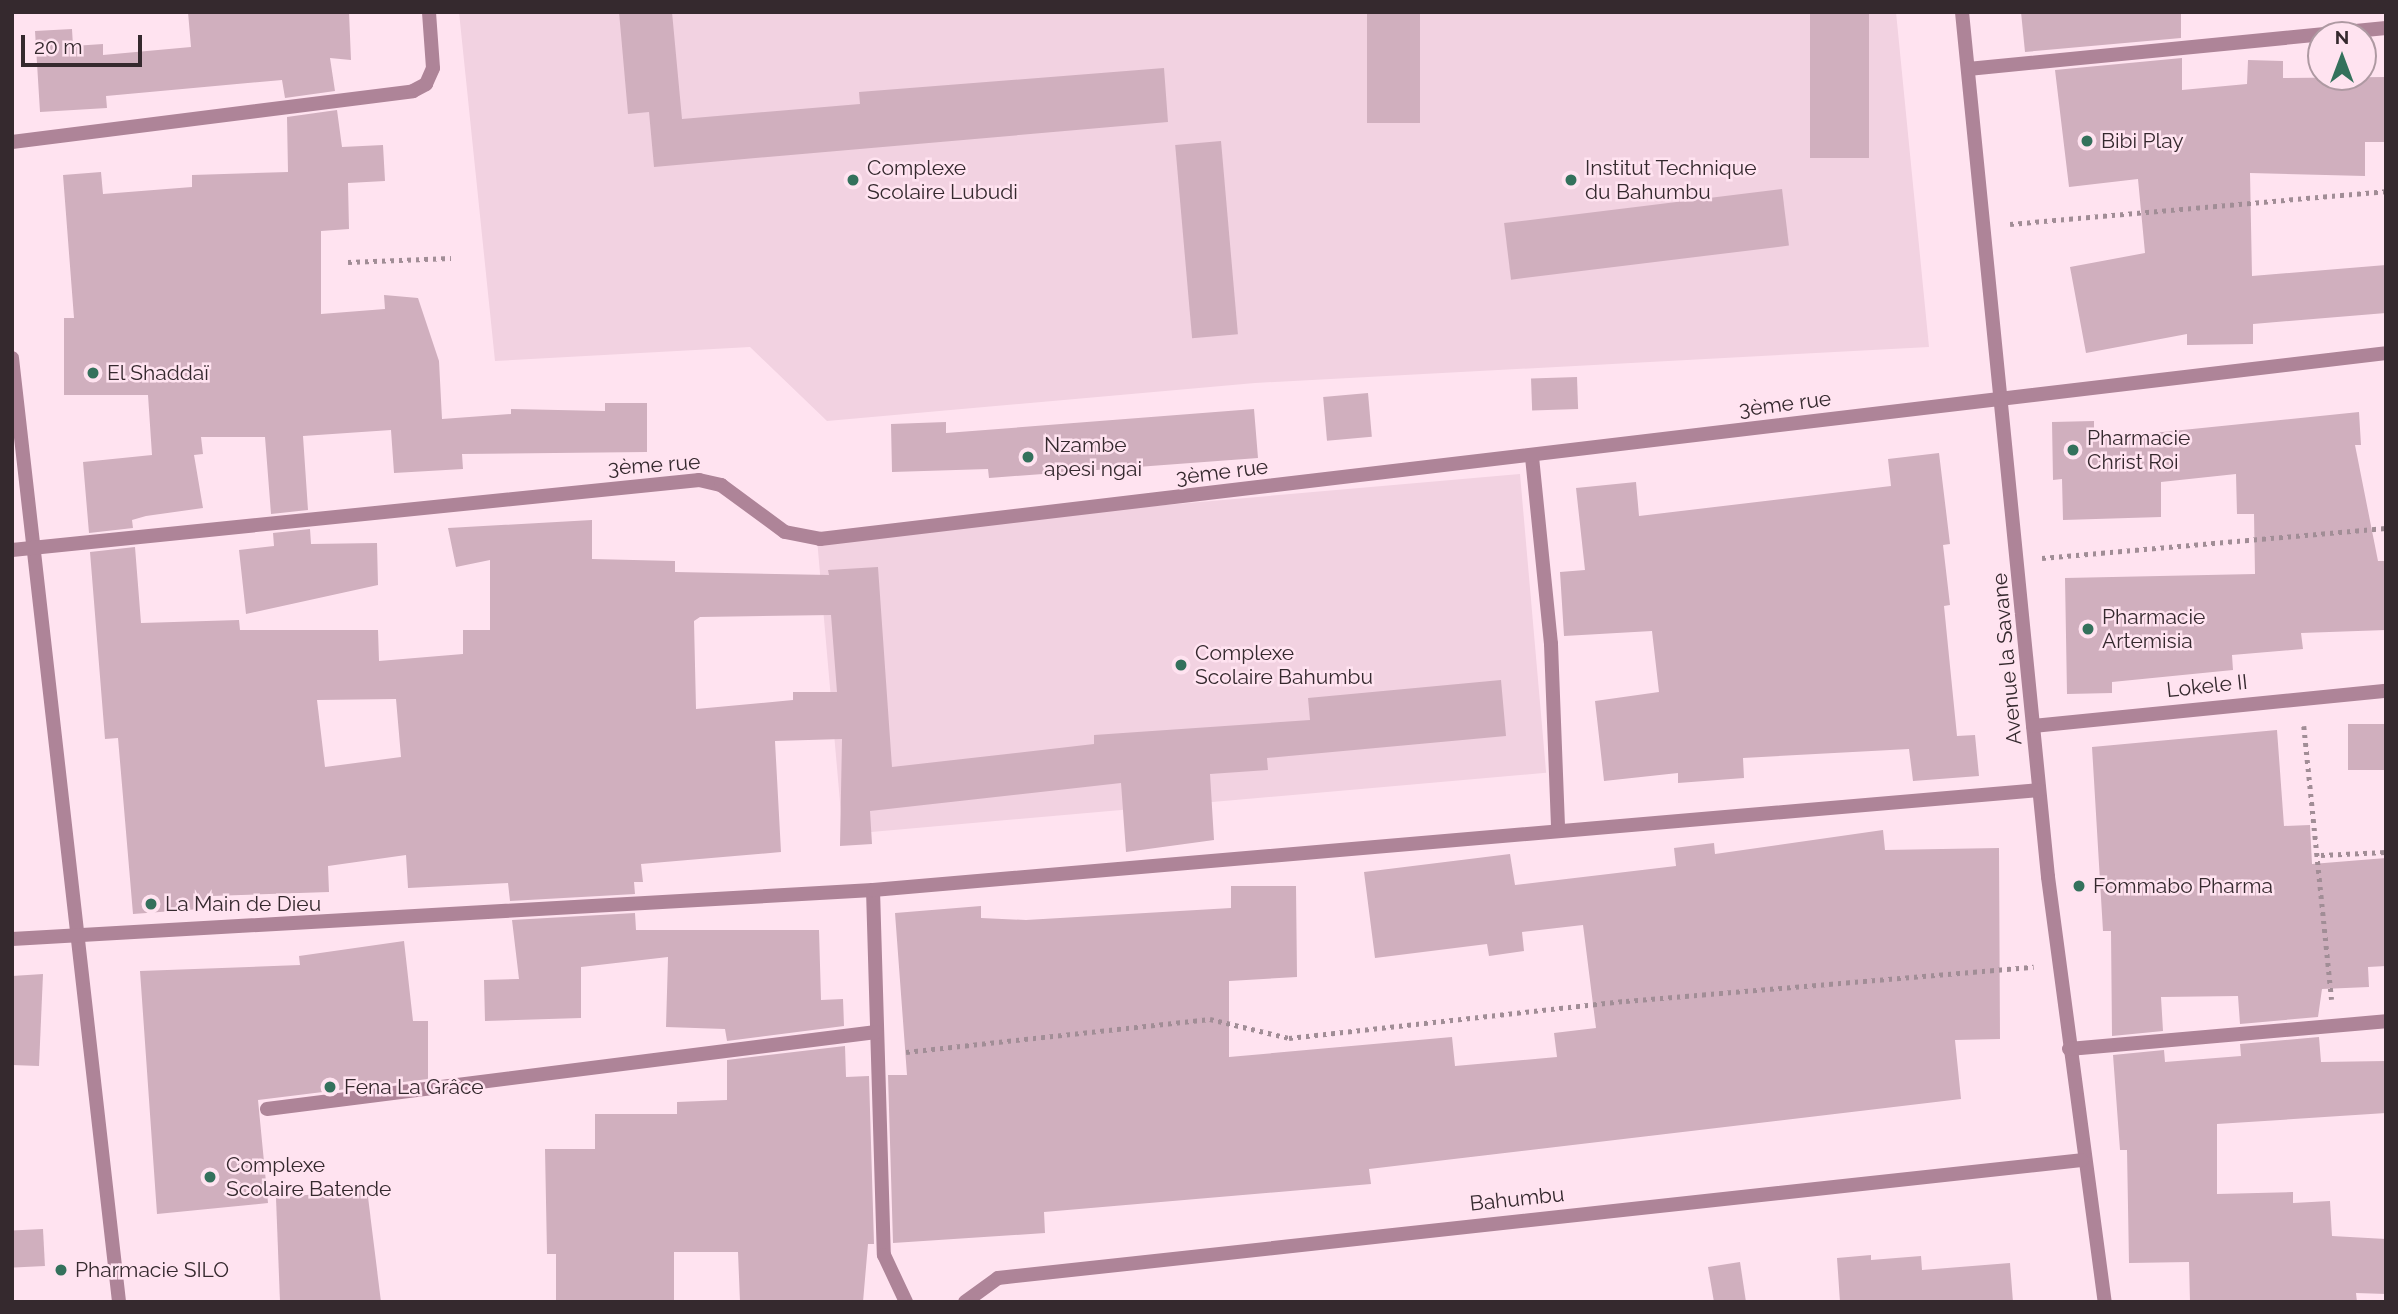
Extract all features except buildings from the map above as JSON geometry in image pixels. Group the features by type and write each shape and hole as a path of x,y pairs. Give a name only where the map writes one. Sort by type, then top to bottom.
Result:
{"street":[{"path":"12,142 413,91 426,84 433,68 429,12"},
{"name":"Avenue la Savane","path":"1962,12 1987,226 2020,560 2039,790 2058,965 2082,1160 2105,1302"},
{"path":"1968,69 2386,28"},
{"name":"3ème rue","path":"12,550 699,480 722,485 785,531 820,539 1532,457 2004,397 2386,353"},
{"path":"12,358 80,933 119,1302"},
{"path":"1532,457 1551,644 1558,830"},
{"name":"Lokele II","path":"2033,726 2386,691"},
{"path":"12,939 80,933 873,890 2039,790"},
{"path":"873,890 884,1255 906,1302"},
{"path":"2069,1049 2386,1021"},
{"path":"267,1109 876,1032"},
{"name":"Bahumbu","path":"965,1302 998,1278 2082,1160"}],"path":[{"path":"1987,226 2386,191"},
{"path":"348,262 451,258"},
{"path":"2020,560 2386,528"},
{"path":"2301,698 2321,855 2334,1025"},
{"path":"2321,855 2386,852"},
{"path":"877,1056 1210,1018 1289,1038 1626,1001 1889,984 2058,965"}],"shaded area":[{"path":"459,12 1896,12 1929,347 1255,383 827,421 750,347 495,361"},
{"name":"Complexe Scolaire Bahumbu","path":"1520,474 1546,773 843,834 817,536"}],"place":[{"name":"Bibi Play","path":"2087,141"},
{"name":"Complexe Scolaire Lubudi","path":"853,180"},
{"name":"Institut Technique du Bahumbu","path":"1571,180"},
{"name":"El Shaddaï","path":"93,373"},
{"name":"Pharmacie Christ Roi","path":"2073,450"},
{"name":"Nzambe apesi ngai","path":"1028,457"},
{"name":"Pharmacie Artemisia","path":"2088,629"},
{"name":"Complexe Scolaire Bahumbu","path":"1181,665"},
{"name":"Fommabo Pharma","path":"2079,886"},
{"name":"La Main de Dieu","path":"151,904"},
{"name":"Fena La Grâce","path":"330,1087"},
{"name":"Complexe Scolaire Batende","path":"210,1177"},
{"name":"Pharmacie SILO","path":"61,1270"}]}
